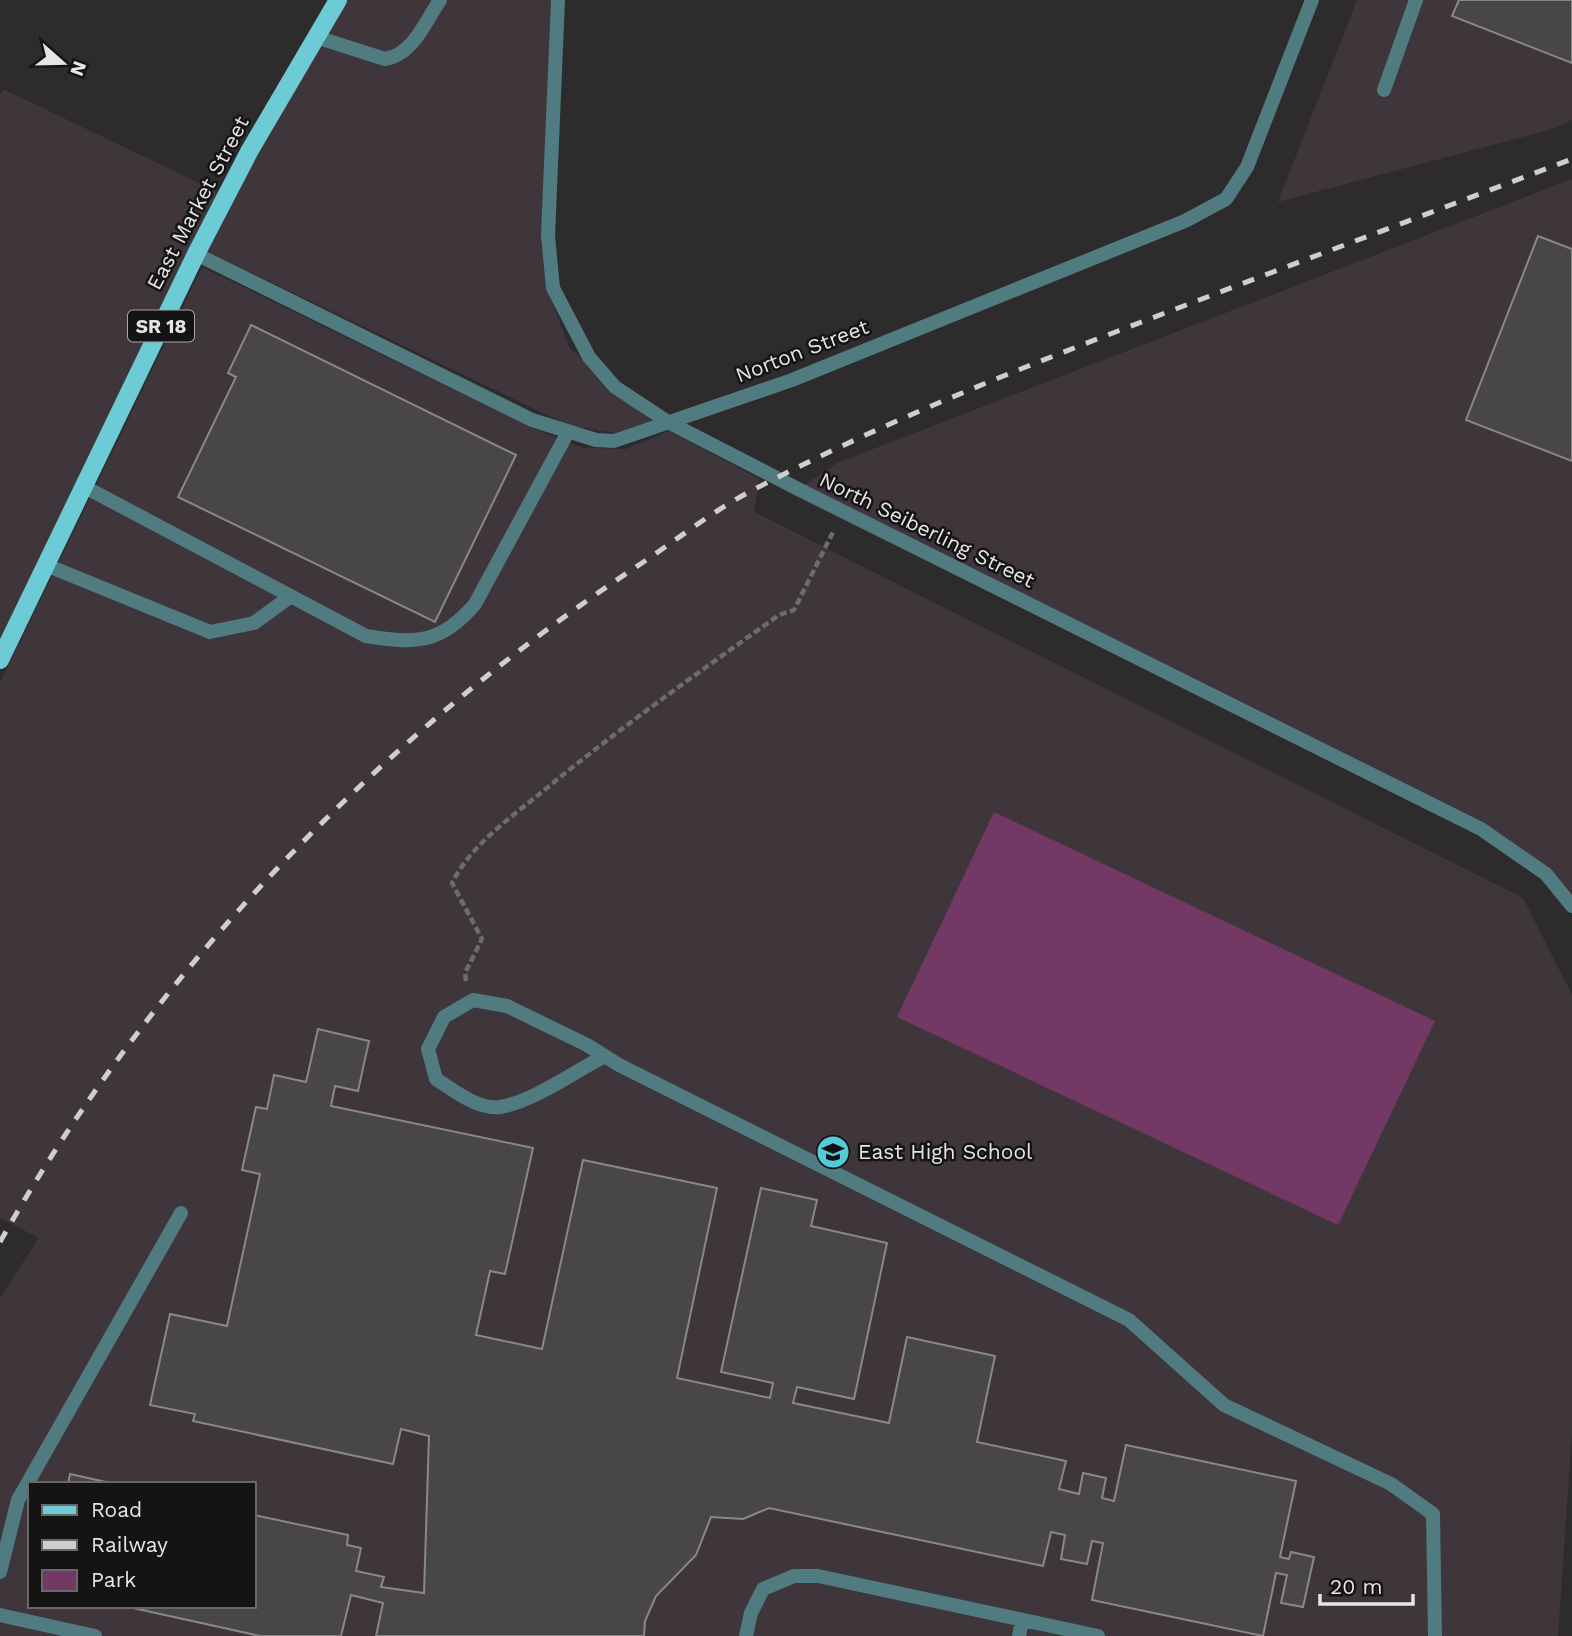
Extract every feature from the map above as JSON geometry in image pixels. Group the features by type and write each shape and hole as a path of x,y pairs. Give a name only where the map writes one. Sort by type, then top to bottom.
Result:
{"main road":[{"name":"East Market Street","path":"0,660 196,254 250,150 338,0"}],"street":[{"path":"316,37 384,59 396,57 405,53 440,0"},
{"name":"North Seiberling Street","path":"558,0 548,236 553,288 589,357 615,387 668,422 1480,829 1546,874 1572,906"},
{"name":"Norton Street","path":"196,254 520,414 596,440 614,440 792,380 1185,221 1226,198 1248,167 1312,0"},
{"path":"1384,90 1416,0"},
{"path":"83,486 366,636 403,642 440,636 460,622 475,604 568,432"},
{"path":"46,565 210,632 254,623 291,596"},
{"path":"603,1057 535,1093 498,1107 466,1099 436,1079 428,1049 444,1017 473,1000 507,1006 587,1045 603,1057 1129,1320 1224,1405 1391,1484 1433,1514 1435,1636"},
{"path":"28,1482 181,1213"},
{"path":"0,1572 18,1500 28,1482"},
{"path":"746,1636 751,1613 763,1589 794,1576 818,1576 1098,1636"},
{"path":"0,1615 95,1636"},
{"path":"1019,1636 1022,1620"}],"path":[{"path":"474,956 482,933 452,883 461,866 502,824 606,738 779,615 794,610 844,511"}],"shaded area":[{"path":"347,0 553,0 543,254 549,294 569,347 651,421 615,433 568,425 206,251 254,155"},
{"path":"1357,0 1572,0 1572,120 1549,130 1278,202"},
{"path":"3,89 220,193 0,641 0,95"},
{"path":"1572,179 1572,906 1546,874 1480,829 798,489 837,463"},
{"name":"East High School","path":"202,267 536,430 584,448 626,449 669,431 760,479 754,512 1523,898 1572,995 1572,1432 1558,1636 0,1636 0,1298 39,1238 0,1218 0,683"}],"green space":[{"path":"994,812 1435,1021 1338,1225 897,1017"}],"building":[{"path":"1459,0 1572,0 1572,63 1452,16"},
{"path":"1538,236 1572,249 1572,461 1466,420"},
{"path":"251,325 516,455 435,622 178,497 236,377 228,373"},
{"name":"East High School","path":"318,1029 369,1041 358,1091 335,1086 331,1106 533,1148 505,1274 490,1271 476,1335 542,1349 583,1160 717,1188 677,1378 770,1398 773,1383 721,1372 761,1188 817,1200 811,1226 887,1243 854,1399 797,1387 793,1403 889,1423 907,1337 995,1356 977,1442 1066,1461 1059,1489 1079,1494 1083,1473 1106,1478 1102,1498 1114,1501 1126,1445 1296,1481 1280,1557 1289,1559 1291,1552 1314,1557 1303,1607 1281,1603 1287,1575 1276,1573 1263,1636 1092,1600 1103,1543 1092,1541 1087,1564 1061,1559 1065,1535 1051,1532 1043,1566 769,1508 743,1519 711,1517 696,1555 656,1596 645,1621 644,1636 376,1636 383,1603 351,1595 341,1636 260,1636 133,1608 256,1608 256,1515 348,1535 347,1545 361,1548 356,1571 384,1577 381,1587 424,1593 429,1436 401,1429 393,1464 193,1421 195,1414 150,1405 170,1314 227,1326 260,1174 242,1170 256,1107 267,1109 274,1075 306,1082"},
{"path":"70,1474 106,1482 68,1482"}],"railway":[{"path":"0,1242 61,1142 128,1046 200,954 279,867 362,784 449,707 541,634 693,527 736,499 914,413 1138,323 1572,159"}],"place":[{"name":"East High School","path":"833,1152"}]}
